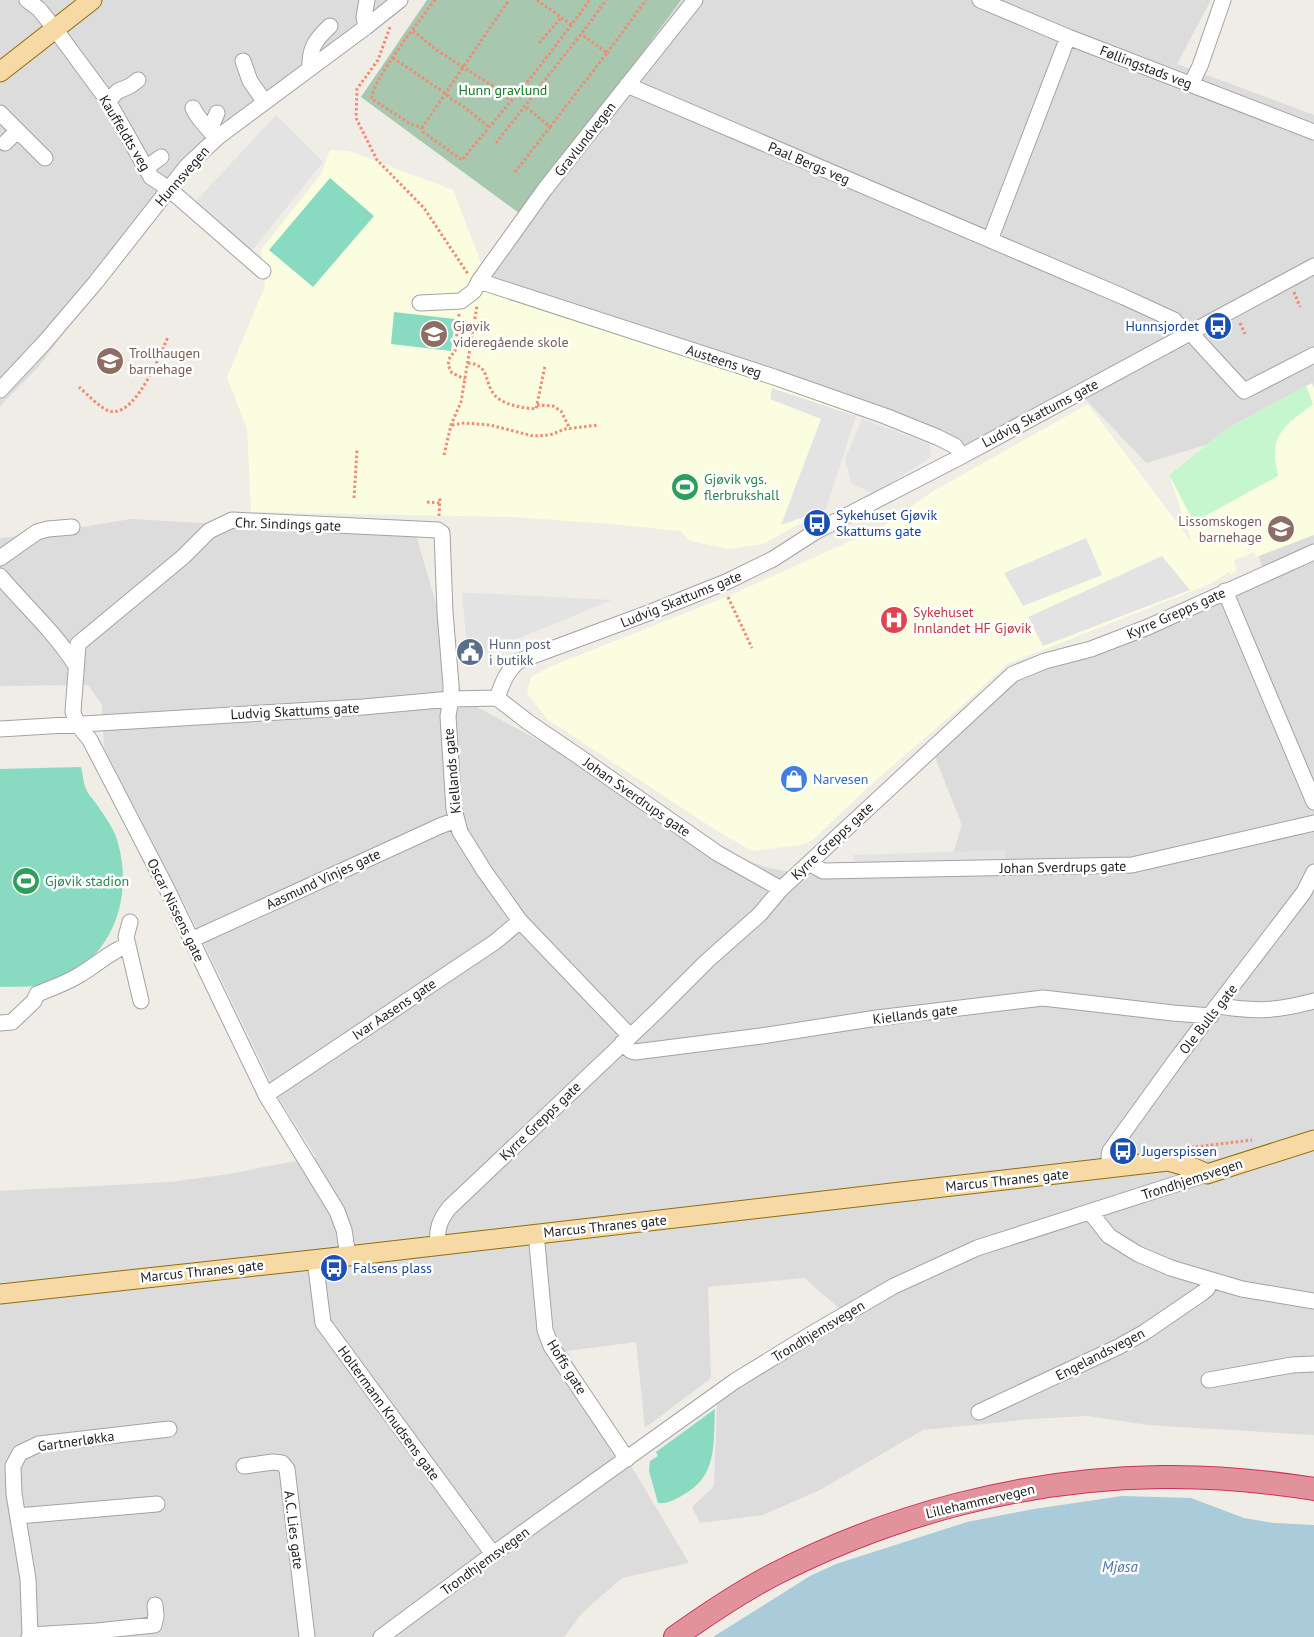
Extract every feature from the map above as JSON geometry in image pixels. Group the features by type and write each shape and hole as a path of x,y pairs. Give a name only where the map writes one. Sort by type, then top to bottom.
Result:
{"highway":[{"name":"Lillehammervegen","path":"675,1637 724,1603 769,1577 818,1553 896,1522 966,1502 1017,1491 1070,1483 1161,1477 1242,1480 1314,1489"}],"main road":[{"path":"0,72 92,0"},
{"name":"Trondhjemsvegen","path":"1207,1174 1314,1140"},
{"name":"Marcus Thranes gate","path":"0,1294 315,1260 1168,1161 1194,1168 1207,1174"}],"street":[{"name":"Kauffeldts veg","path":"26,0 39,9 108,101 151,177 232,239 263,271"},
{"path":"366,27 364,17 367,0"},
{"name":"Hunnsvegen","path":"0,390 44,343 89,290 213,134 310,68 399,0"},
{"name":"Gravlundvegen","path":"460,301 474,291 475,280 695,0"},
{"name":"Føllingstads veg","path":"980,0 1068,37 1314,132"},
{"path":"1191,84 1200,66 1223,0"},
{"path":"310,68 309,58 316,39 330,26"},
{"path":"990,240 1068,37"},
{"path":"243,61 250,81 264,101"},
{"path":"108,101 118,91 138,80"},
{"name":"Paal Bergs veg","path":"627,85 1174,320 1197,340 1244,391 1314,355"},
{"path":"193,108 213,134"},
{"path":"0,113 45,158"},
{"path":"213,134 217,113"},
{"path":"5,143 17,131"},
{"path":"146,168 161,157"},
{"name":"Ludvig Skattums gate","path":"0,728 363,707 451,699 497,698 512,666 520,661 726,582 773,558 815,532 962,456 1314,266"},
{"name":"Austeens veg","path":"475,280 774,377 885,416 955,446 962,456"},
{"path":"420,303 460,301"},
{"name":"Chr. Sindings gate","path":"76,666 78,644 183,557 209,531 232,520 438,530 442,533"},
{"path":"0,558 37,532 48,528 72,527"},
{"name":"Kiellands gate","path":"442,533 451,699 448,716 454,809 460,832 520,921 626,1039 631,1051 761,1036 877,1018 1043,998 1173,1013 1260,1011 1289,1008 1314,1001"},
{"name":"Kyrre Grepps gate","path":"438,1245 436,1234 438,1225 449,1208 707,961 760,914 781,889 1014,674 1045,661 1090,649 1140,630 1314,552"},
{"path":"0,576 41,620 76,666"},
{"path":"1225,591 1314,802"},
{"name":"Oscar Nissens gate","path":"76,666 73,712 77,724 90,740 116,788 266,1095 337,1211 344,1230 348,1256"},
{"name":"Johan Sverdrups gate","path":"497,698 528,722 717,853 781,889"},
{"name":"Aasmund Vinjes gate","path":"191,940 456,820"},
{"name":"Johan Sverdrups gate","path":"810,863 823,871 1132,865 1314,823"},
{"name":"Ole Bulls gate","path":"1110,1168 1110,1151 1178,1057 1304,892 1314,872"},
{"name":"Ivar Aasens gate","path":"266,1095 495,942 520,921"},
{"path":"130,922 126,937 141,1001"},
{"path":"0,1023 12,1022 34,1000 37,994 83,974 106,955 128,945"},
{"name":"Trondhjemsvegen","path":"381,1637 493,1554 735,1381 894,1286 977,1248 1207,1174"},
{"path":"1090,1212 1109,1236 1138,1254 1171,1268 1242,1289 1314,1301"},
{"name":"Hoffs gate","path":"536,1233 545,1330 551,1346 627,1459"},
{"name":"Holtermann Knudsens gate","path":"315,1260 323,1323 493,1554"},
{"name":"Engelandsvegen","path":"979,1412 1118,1347 1145,1332 1202,1293 1212,1281"},
{"path":"1209,1380 1292,1365 1314,1364"},
{"name":"Gartnerløkka","path":"30,1636 28,1579 14,1494 13,1466 20,1453 39,1444 169,1429"},
{"name":"A.C. Lies gate","path":"244,1466 273,1462 282,1463 286,1468 307,1637"},
{"path":"18,1516 156,1504"},
{"path":"30,1636 154,1624 156,1616 155,1605"}],"path":[{"path":"399,0 378,60 357,90 356,118 377,160 424,208 475,280 466,379 461,402 451,425 444,455"},
{"path":"435,0 392,58 371,95 372,99 409,123 422,128 423,132 462,160 572,25 590,0"},
{"path":"422,128 509,0"},
{"path":"537,0 572,25"},
{"path":"496,143 582,34 606,0"},
{"path":"515,172 646,0"},
{"path":"539,43 561,18"},
{"path":"413,31 511,100"},
{"path":"582,34 607,52"},
{"path":"392,58 445,93 489,127"},
{"path":"525,106 550,127"},
{"path":"1292,290 1300,307"},
{"path":"460,301 455,351 450,357 448,365 452,373 466,379"},
{"path":"1238,318 1245,334"},
{"path":"79,387 107,411 114,412 122,409 133,400 147,383 168,337"},
{"path":"468,362 478,364 484,370 490,388 498,398 508,404 536,409 545,366"},
{"path":"537,405 553,406 561,411 570,428"},
{"path":"451,425 464,422 490,425 533,436 550,435 570,428 598,425"},
{"path":"354,498 357,450"},
{"path":"427,502 440,503"},
{"path":"727,594 752,648"},
{"path":"1186,1148 1256,1140"}],"shaded area":[{"path":"0,0 395,0 205,156 116,262 39,366 0,406"},
{"path":"681,0 1211,0 1177,64 1314,115 1314,1435 1148,1425 1087,1416 1032,1419 923,1430 820,1490 763,1515 700,1523 692,1507 714,1486 717,1404 768,1368 840,1309 804,1278 708,1287 711,1378 645,1428 636,1342 567,1351 633,1469 689,1563 622,1578 582,1613 564,1637 0,1637 0,1191 170,1182 229,1174 316,1157 278,1097 187,909 104,748 102,705 88,685 0,686 0,538 47,533 131,519 416,535 464,700 579,762 700,845 769,868 816,876 947,872 962,825 931,747 1013,679 1263,574 1241,472 1229,438 1146,463 1078,391 968,451 478,272 523,216"},
{"path":"276,115 323,162 251,252 196,201"},
{"name":"Gjøvik videregående skole","path":"330,150 349,151 453,190 492,291 854,411 807,520 763,544 730,549 690,541 681,531 611,524 511,517 251,512 247,429 227,377 265,286 261,250 321,174"},
{"name":"Sykehuset Innlandet HF Gjøvik","path":"1312,383 1314,388 1314,535 1256,557 1254,552 1234,561 1237,571 1231,574 1229,572 1210,584 1007,664 865,790 813,840 801,845 752,851 714,829 547,719 527,693 531,677 554,665 726,597 884,526 930,493 1088,404 1192,543 1169,475 1228,428"},
{"path":"772,388 856,416 826,509 781,525 821,419 770,399"},
{"path":"862,419 930,444 931,457 874,494 852,484 845,459"},
{"path":"1086,538 1102,575 1023,606 1004,573"},
{"path":"1162,556 1190,590 1043,646 1028,617"},
{"path":"462,593 476,593 612,600 468,659"},
{"path":"1006,850 1005,861 854,865 853,855"}],"green space":[{"name":"Hunn gravlund","path":"427,0 681,0 523,216 361,97"},
{"path":"330,178 374,216 313,287 269,250"},
{"path":"394,312 455,319 451,351 391,344"},
{"path":"1306,386 1313,404 1288,424 1279,436 1275,455 1278,476 1194,522 1169,475 1228,428"},
{"name":"Gjøvik stadion","path":"81,767 86,789 113,830 121,857 123,880 121,902 114,924 104,943 89,960 71,974 49,984 0,987 0,769"},
{"path":"715,1409 713,1447 708,1469 694,1487 680,1497 668,1502 658,1503 649,1471 650,1461 658,1456 656,1452"}],"water":[{"name":"Mjøsa","path":"1122,1496 1191,1498 1244,1518 1274,1523 1314,1525 1314,1637 713,1637 810,1576 836,1564 967,1522 1034,1509"}],"place":[{"name":"Hunnsjordet","path":"1218,326"},
{"name":"Gjøvik videregående skole","path":"434,334"},
{"name":"Trollhaugen barnehage","path":"110,361"},
{"name":"Gjøvik vgs. flerbrukshall","path":"685,487"},
{"name":"Sykehuset Gjøvik Skattums gate","path":"817,523"},
{"name":"Lissomskogen barnehage","path":"1281,529"},
{"name":"Sykehuset Innlandet HF Gjøvik","path":"894,620"},
{"name":"Hunn post i butikk","path":"470,652"},
{"name":"Narvesen","path":"794,779"},
{"name":"Gjøvik stadion","path":"26,881"},
{"name":"Jugerspissen","path":"1123,1151"},
{"name":"Falsens plass","path":"334,1268"}]}
